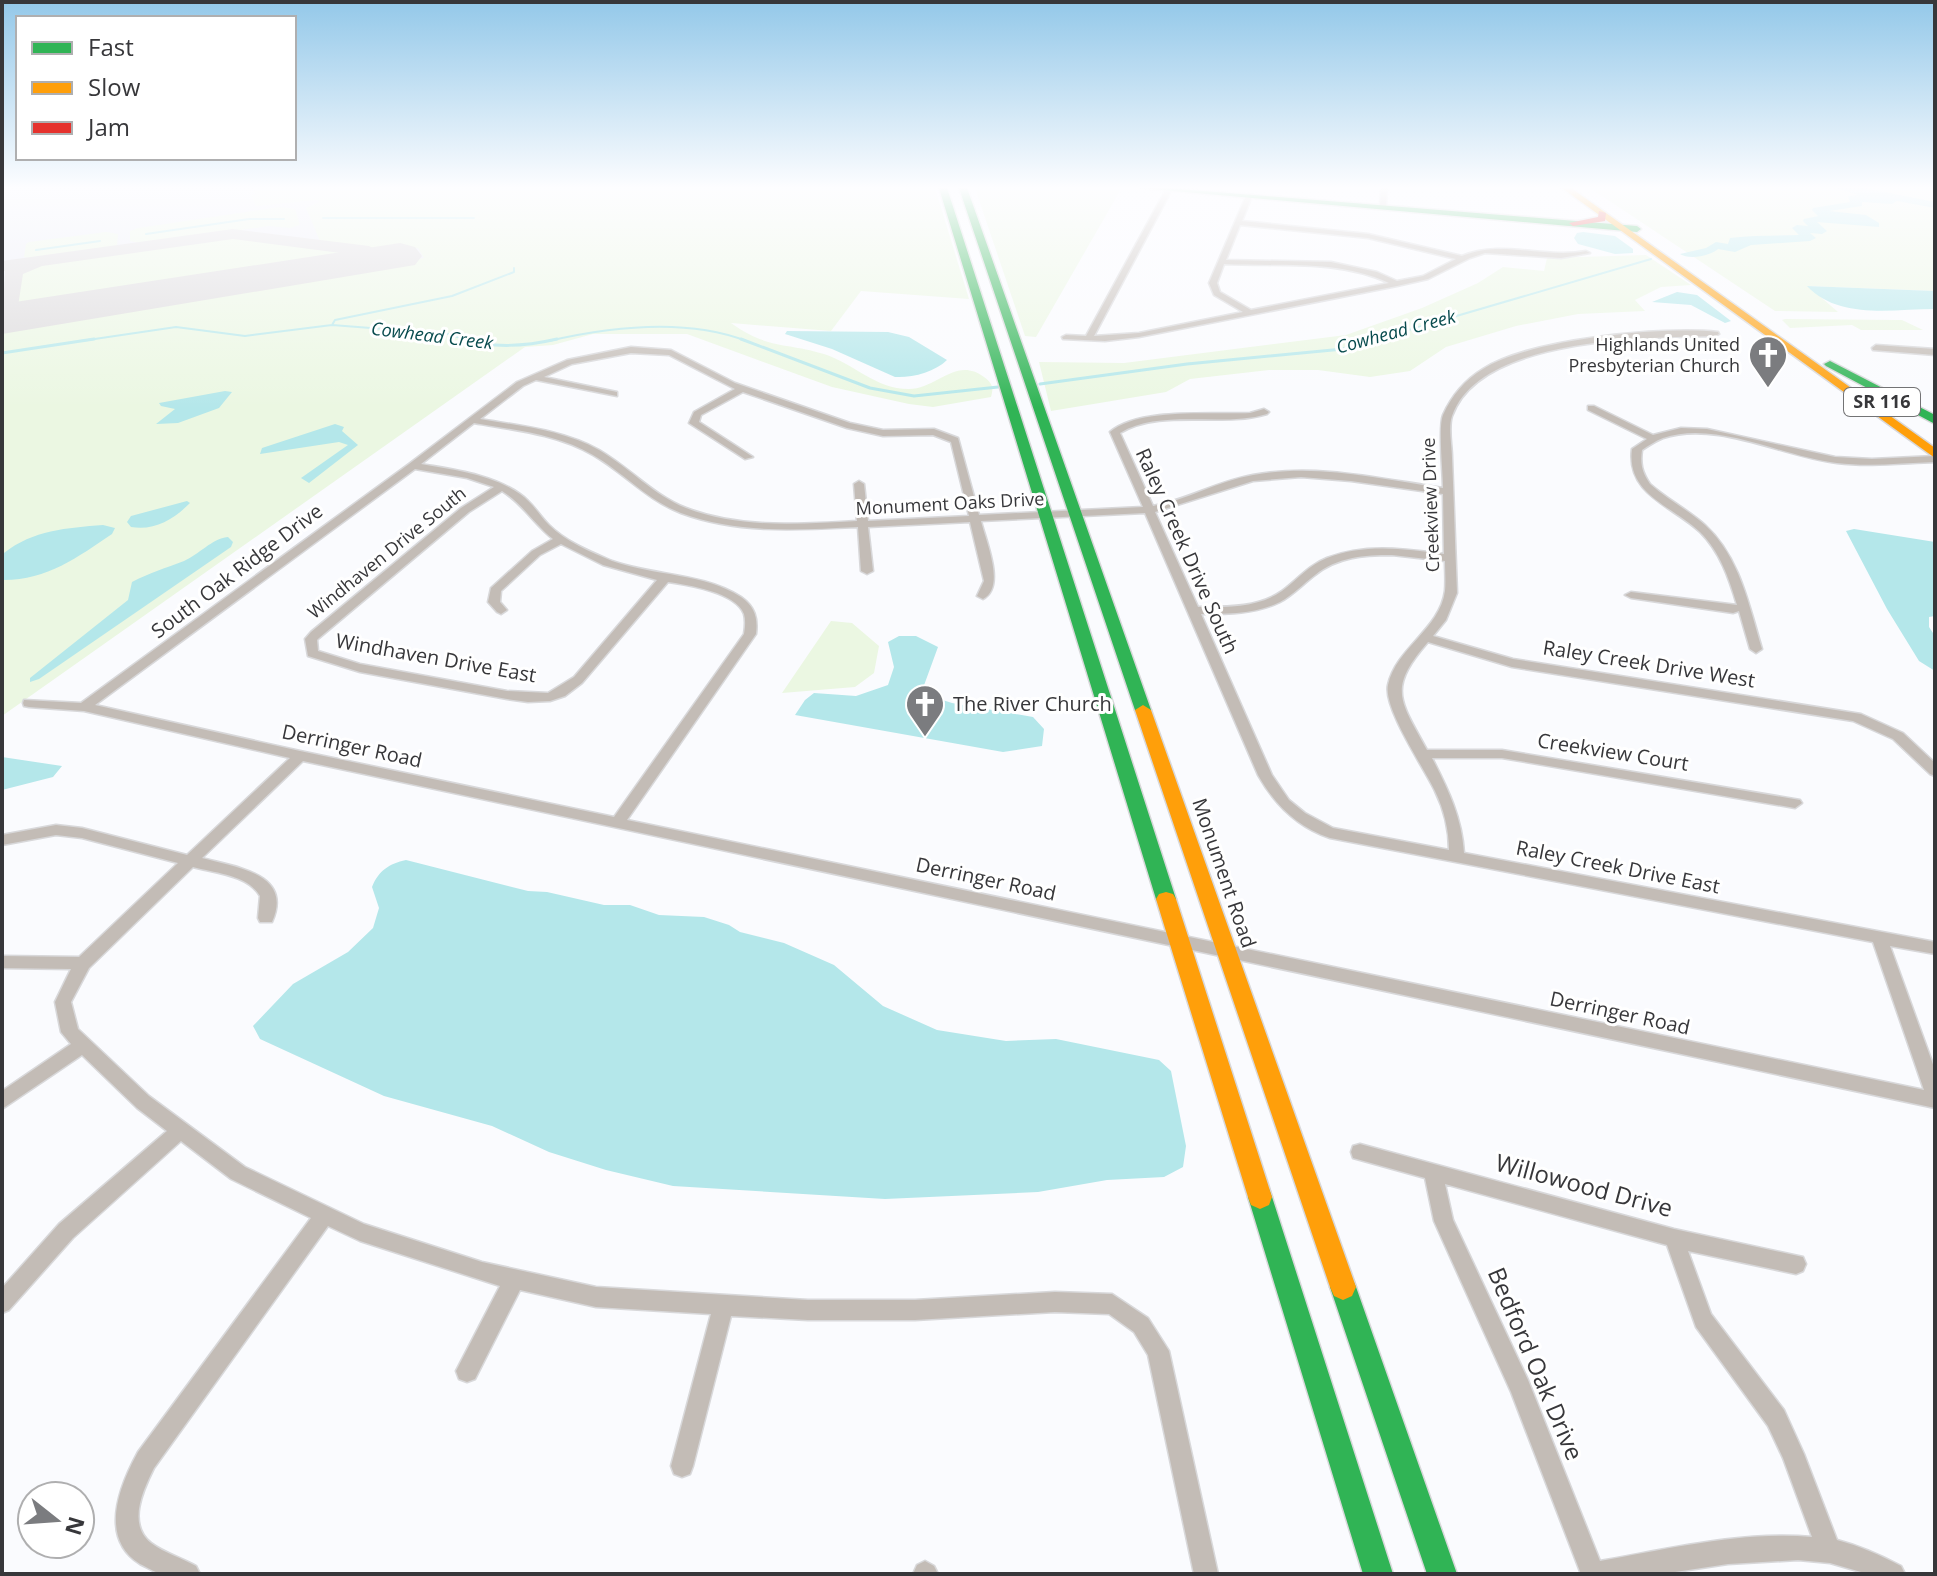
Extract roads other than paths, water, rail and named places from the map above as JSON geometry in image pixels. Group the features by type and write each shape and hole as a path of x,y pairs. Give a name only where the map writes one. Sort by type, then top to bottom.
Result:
{"main road":[{"path":"967,262 1378,1574"},
{"name":"Monument Road","path":"988,262 1442,1574"},
{"name":"SR 116","path":"1677,262 1840,378 1935,439"},
{"path":"979,298 1000,297"},
{"path":"1829,370 1929,417"},
{"name":"SR 116","path":"1829,370 1935,456"}],"street":[{"path":"1089,338 1129,262"},
{"path":"1250,313 1217,293 1213,287 1221,262 1267,265 1329,262 1370,270 1397,284"},
{"path":"1066,337 1139,335 1397,284 1431,276 1455,262"},
{"name":"Creekview Drive","path":"1457,857 1456,834 1444,794 1397,707 1394,686 1403,665 1440,620 1449,603 1446,418 1449,407 1454,397 1490,368 1589,338 1715,334"},
{"path":"1876,348 1935,352"},
{"name":"South Oak Ridge Drive","path":"84,707 531,377 594,356 648,350 682,356 742,389 861,429 946,435 955,440 958,447 975,519"},
{"path":"531,377 614,394"},
{"path":"742,389 697,414 694,423 748,457"},
{"path":"1591,408 1652,438 1710,433 1748,438 1833,460 1935,456"},
{"name":"Raley Creek Drive South","path":"1264,412 1251,416 1140,422 1117,429 1116,437 1275,795 1296,817"},
{"name":"Monument Oaks Drive","path":"471,420 534,431 581,445 606,458 657,497 693,514 738,524 782,528 1148,510 1175,506 1235,483 1276,475 1317,476 1449,492"},
{"path":"1652,438 1637,449 1634,457 1638,476 1653,492 1693,520 1727,558 1756,649"},
{"path":"413,466 472,477 500,488 518,497 561,539 630,571 719,590 740,601 750,614 750,634 618,822"},
{"path":"859,484 867,571"},
{"name":"Windhaven Drive South","path":"312,653 311,639 315,635 465,510 500,488"},
{"path":"975,519 990,581 983,596"},
{"path":"501,610 494,602 495,590 536,553 561,539"},
{"path":"1193,611 1244,608 1273,601 1315,568 1348,555 1396,551 1450,558"},
{"name":"Windhaven Drive East","path":"312,653 328,659 522,697 553,695 570,688 578,680 664,579"},
{"path":"1631,595 1733,609 1743,607"},
{"name":"Raley Creek Drive West","path":"1425,637 1512,663 1869,721 1898,736 1935,771"},
{"name":"Derringer Road","path":"29,703 84,707 300,756 1935,1097"},
{"name":"Creekview Court","path":"1423,754 1502,754 1795,803"},
{"path":"300,756 83,963 63,1002 70,1032 83,1045 180,1131 238,1173 323,1217 360,1232 514,1281 618,1298 723,1307 877,1310 1055,1302 1112,1304 1141,1325 1158,1351 1206,1574"},
{"name":"Raley Creek Drive East","path":"1296,817 1330,833 1935,948"},
{"path":"2,840 56,830 82,833 190,860 264,884 269,893 270,907 266,918"},
{"path":"1879,937 1935,1097"},
{"path":"2,962 83,963"},
{"path":"2,1101 83,1045"},
{"path":"2,1303 66,1231 180,1131"},
{"name":"Willowood Drive","path":"1360,1152 1674,1238 1796,1264"},
{"name":"Bedford Oak Drive","path":"1434,1173 1444,1221 1520,1388 1594,1574"},
{"path":"188,1574 139,1549 126,1518 128,1498 146,1460 323,1217"},
{"path":"1674,1238 1703,1320 1754,1387 1788,1442 1813,1500 1829,1551"},
{"path":"467,1371 514,1281"},
{"path":"682,1466 723,1307"},
{"path":"1594,1574 1747,1551 1797,1548 1860,1558 1893,1574"}],"water":[{"path":"1807,286 1935,291 1935,309 1884,311 1850,308 1820,297"},
{"path":"1677,292 1697,295 1731,321 1725,323 1691,305 1652,302"},
{"path":"787,331 888,332 909,337 947,360 923,373 895,377 832,349 785,334"},
{"path":"232,392 219,408 178,423 156,424 175,409 159,403"},
{"path":"335,424 344,427 342,431 358,445 309,483 301,478 348,445 339,442 260,454 262,448"},
{"path":"187,501 190,503 177,514 156,525 140,528 131,527 127,522 131,516"},
{"path":"103,525 115,528 112,534 74,559 48,572 4,580 4,553 15,545 51,532"},
{"path":"1854,529 1935,542 1935,616 1929,617 1929,627 1935,636 1935,671 1919,661 1887,609 1846,531"},
{"path":"228,537 233,542 231,547 39,679 30,682 30,678 128,600 132,582 184,561"},
{"path":"899,636 916,636 938,647 923,688 927,695 952,703 1033,717 1044,729 1042,746 1003,752 795,715 814,693 856,696 888,685 894,667 888,642"},
{"path":"2,757 62,766 53,777 2,790"},
{"path":"406,860 528,891 547,892 604,905 630,905 659,915 704,917 729,925 740,932 784,943 834,965 883,1006 937,1030 1006,1041 1056,1039 1159,1060 1171,1071 1186,1146 1183,1167 1164,1177 1107,1180 1038,1192 885,1199 673,1186 606,1170 549,1152 492,1126 384,1096 260,1039 253,1026 293,984 348,952 373,928 379,908 372,887 385,869"}],"waterway":[{"name":"Cowhead Creek","path":"1371,341 1642,262"},
{"name":"Cowhead Creek","path":"332,325 335,320 452,296 514,272 514,268"},
{"path":"81,341 176,327 245,336 332,325"},
{"name":"Cowhead Creek","path":"332,325 448,334 470,341"},
{"name":"Cowhead Creek","path":"549,341 648,327 698,329 746,341"},
{"path":"2,353 94,339"},
{"name":"Cowhead Creek","path":"464,339 510,345 557,339"},
{"name":"Cowhead Creek","path":"741,339 870,388 914,396 998,387"},
{"name":"Cowhead Creek","path":"1371,341 1378,339"},
{"name":"Cowhead Creek","path":"1040,384 1187,364 1343,349 1371,341"}],"place":[{"name":"Highlands United Presbyterian Church","path":"1768,389"},
{"name":"The River Church","path":"925,738"}]}
